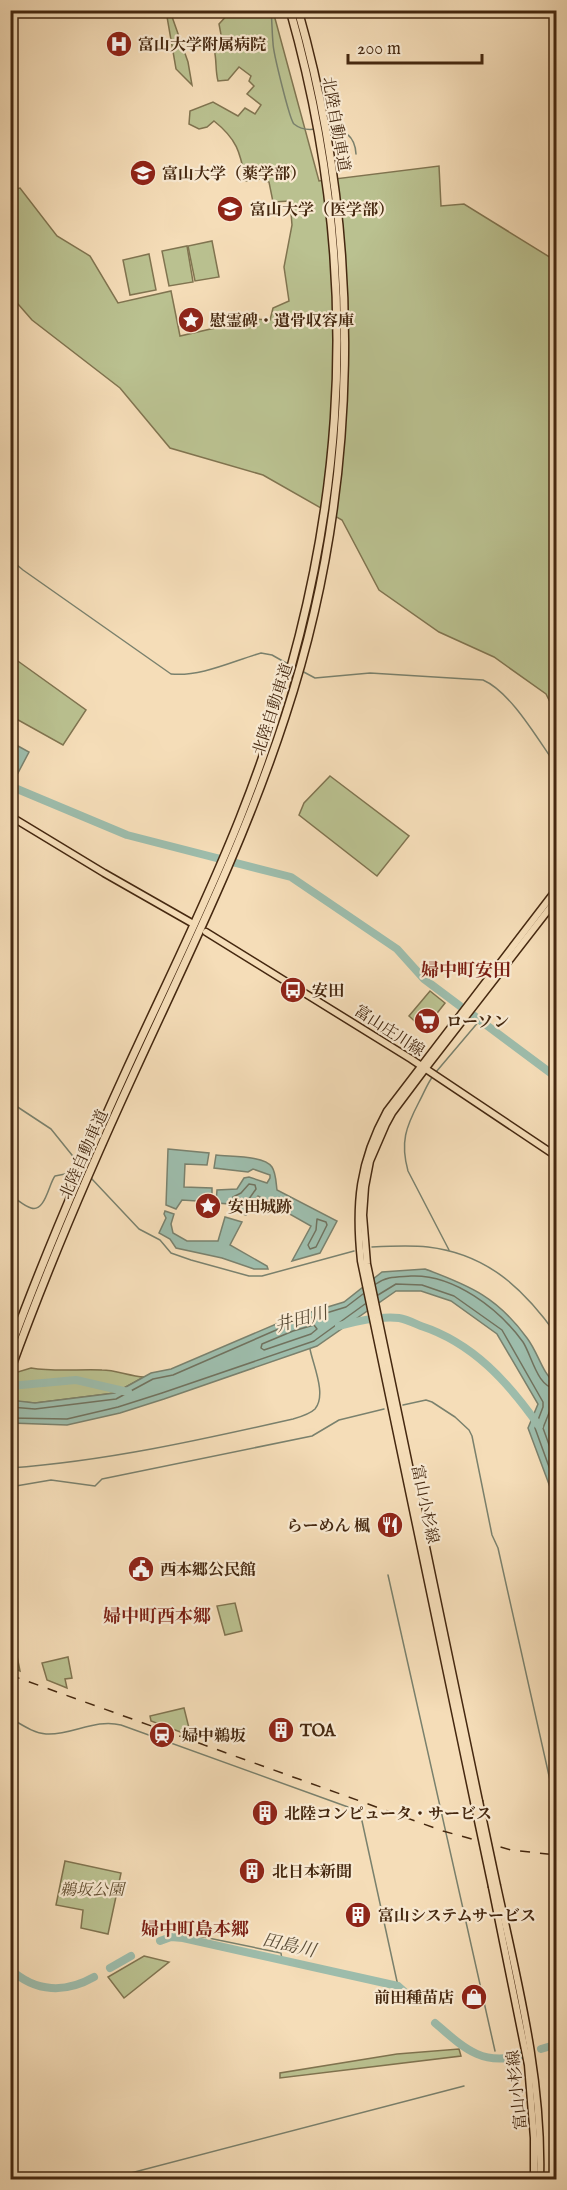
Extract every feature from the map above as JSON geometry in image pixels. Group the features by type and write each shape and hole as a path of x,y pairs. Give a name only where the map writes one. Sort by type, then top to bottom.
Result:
{"highway":[{"name":"北陸自動車道","path":"10,1371 21,1331 78,1187 265,774 290,687 295,656 311,592 327,495 334,431 337,328 333,251 323,161 306,73 290,10"},
{"name":"北陸自動車道","path":"290,687 303,658 325,559 336,485 344,398 345,327 342,260 331,159 316,82 298,10"},
{"name":"北陸自動車道","path":"10,1349 21,1331"}],"main road":[{"path":"10,816 190,922"},
{"name":"富山小杉線","path":"540,2180 540,2138 534,2064 494,1887 365,1264 363,1215 370,1161 392,1113 423,1067 556,890"},
{"name":"富山小杉線","path":"423,1067 556,900"},
{"name":"富山庄川線","path":"206,932 423,1067 556,1156"},
{"name":"富山小杉線","path":"494,1887 528,2065 534,2138 534,2180"}],"green space":[{"path":"166,11 170,11 188,62 192,85 176,69"},
{"path":"231,11 273,11 319,181 439,166 441,206 464,204 556,261 556,714 546,694 494,657 439,632 379,590 342,520 263,475 170,448 120,388 32,320 11,296 11,190 20,188 57,236 90,256 118,303 171,291 180,336 254,319 270,320 273,308 289,301 284,267 292,225 290,201 273,202 269,182 261,179 246,181 237,148 228,134 214,121 207,127 199,129 189,124 190,111 213,102 238,116 245,108 255,114 261,105 247,94 254,86 249,81 251,76 239,67 228,80 218,81 214,49 218,48 222,40 219,24"},
{"path":"212,241 219,277 195,281 188,246"},
{"path":"187,246 193,282 169,286 162,251"},
{"path":"149,254 156,290 130,295 123,260"},
{"path":"15,659 86,710 63,745 11,716 11,665"},
{"path":"330,776 409,836 377,876 299,815 304,803"},
{"path":"430,991 445,1003 434,1017 427,1011 418,1022 423,1029 409,1016"},
{"path":"31,1368 107,1370 144,1377 115,1393 35,1403 11,1401 11,1374"},
{"path":"235,1603 242,1631 225,1635 217,1606"},
{"path":"11,1626 20,1671 11,1667"},
{"path":"68,1657 72,1678 65,1679 67,1688 47,1680 42,1663"},
{"path":"184,1708 191,1736 151,1721 150,1716"},
{"name":"鵜坂公園","path":"65,1861 121,1873 108,1934 81,1928 83,1910 56,1905"},
{"path":"144,1956 169,1962 124,1998 108,1977"},
{"path":"459,2049 461,2056 280,2078 280,2073 397,2054"}],"water":[{"path":"18,746 29,752 18,773 11,769 11,760"},
{"path":"168,1149 209,1153 207,1165 185,1164 184,1187 212,1188 212,1202 182,1200 176,1209 166,1205"},
{"path":"216,1155 254,1158 268,1163 274,1172 277,1190 337,1221 320,1253 292,1261 311,1226 258,1196 246,1215 232,1210 230,1204 216,1203 217,1190 237,1189 244,1178 249,1177 267,1183 270,1175 253,1169 248,1172 214,1168"},
{"path":"165,1211 174,1214 171,1224 173,1233 187,1241 218,1241 225,1217 242,1222 230,1245 267,1266 268,1269 254,1269 222,1258 176,1248 170,1239 159,1233 166,1218"},
{"path":"425,1269 456,1281 494,1303 527,1338 547,1374 556,1385 556,1503 528,1428 538,1404 497,1334 451,1301 421,1291 396,1291 317,1346 164,1399 120,1413 67,1425 11,1423 10,1400 35,1403 115,1393 151,1373 171,1369 288,1319 344,1302 382,1272"}],"waterway":[{"path":"271,10 274,49 292,120 299,127 316,129"},
{"path":"327,129 339,130 348,134 356,154"},
{"path":"10,559 171,674 205,671 261,653 272,655 288,664"},
{"path":"300,670 315,678 370,673 483,680 504,695 514,706 556,765"},
{"path":"10,786 127,835 291,877 397,949 424,979 460,1006"},
{"path":"473,1015 556,1077"},
{"path":"436,1072 480,1020"},
{"path":"433,1076 411,1119 406,1135 405,1152 408,1171 449,1250"},
{"path":"10,1102 51,1129 80,1165"},
{"path":"10,1195 26,1206 36,1208 43,1202 55,1176 65,1174 75,1177"},
{"path":"91,1178 139,1229 160,1240 171,1253 191,1260 249,1276 262,1276 354,1251"},
{"path":"372,1247 428,1247 449,1251 486,1265 517,1288 556,1334"},
{"name":"井田川","path":"339,1326 376,1318 399,1318 440,1333 488,1366 515,1394 539,1426"},
{"path":"10,1468 153,1449 305,1415 315,1409 320,1396 310,1349"},
{"name":"井田川","path":"10,1386 76,1380 128,1392"},
{"path":"403,1405 426,1400 432,1402 455,1417 472,1436 492,1535 498,1548 556,1807"},
{"path":"10,1487 51,1480 95,1486 102,1479 312,1436 339,1420 384,1409"},
{"path":"388,1575 495,2051"},
{"path":"10,1718 32,1730 46,1734 92,1725 111,1723 121,1725 348,1807 362,1821 398,1986"},
{"path":"183,1938 186,1933 281,1953 282,1960"},
{"name":"田島川","path":"160,1941 171,1937 183,1938 398,1986 408,1995"},
{"name":"田島川","path":"110,1968 131,1956"},
{"name":"田島川","path":"10,1969 30,1983 51,1988 73,1986 94,1977"},
{"name":"田島川","path":"435,2023 464,2047 484,2056 507,2058 521,2055"},
{"name":"田島川","path":"541,2049 556,2047"},
{"path":"104,2180 464,2086"}],"railway":[{"path":"10,1675 443,1831 511,1850 556,1855"}],"place":[{"name":"富山大学附属病院","path":"119,44"},
{"name":"富山大学（薬学部）","path":"143,173"},
{"name":"富山大学（医学部）","path":"230,209"},
{"name":"慰霊碑・遺骨収容庫","path":"191,320"},
{"name":"安田","path":"293,990"},
{"name":"ローソン","path":"427,1021"},
{"name":"安田城跡","path":"208,1206"},
{"name":"らーめん 楓","path":"390,1525"},
{"name":"西本郷公民館","path":"141,1569"},
{"name":"TOA","path":"281,1730"},
{"name":"婦中鵜坂","path":"162,1735"},
{"name":"北陸コンピュータ・サービス","path":"265,1813"},
{"name":"北日本新聞","path":"252,1871"},
{"name":"富山システムサービス","path":"358,1915"},
{"name":"前田種苗店","path":"474,1997"}],"district":[{"name":"婦中町安田","path":"466,970"},
{"name":"婦中町西本郷","path":"157,1616"},
{"name":"婦中町島本郷","path":"195,1929"}]}
